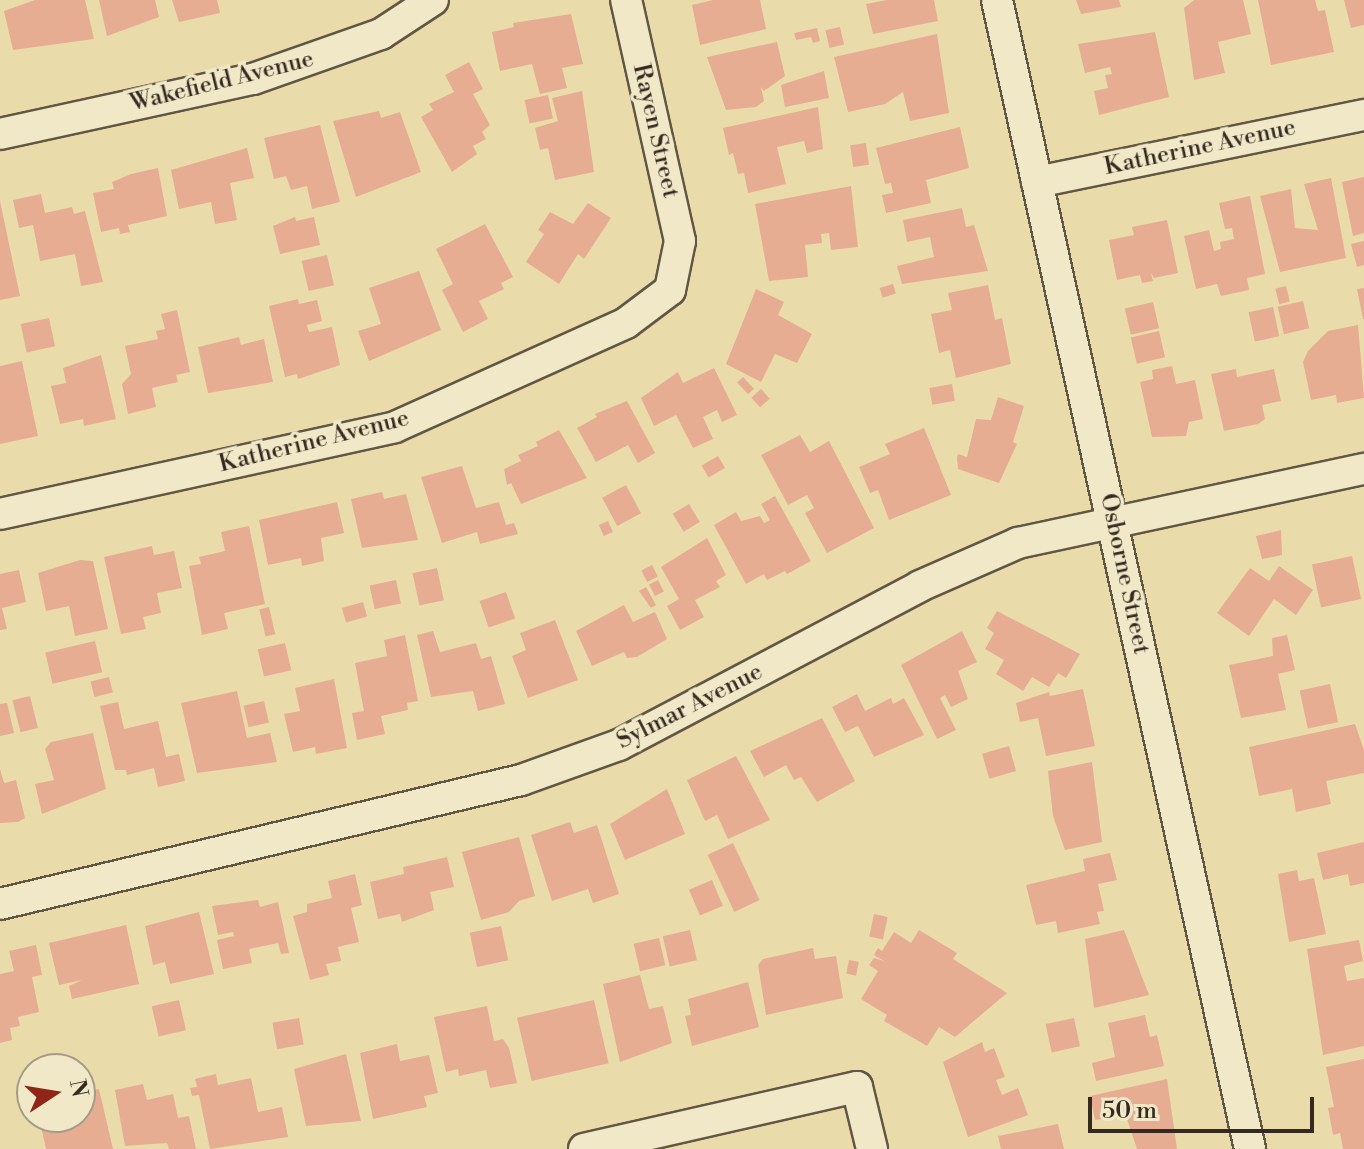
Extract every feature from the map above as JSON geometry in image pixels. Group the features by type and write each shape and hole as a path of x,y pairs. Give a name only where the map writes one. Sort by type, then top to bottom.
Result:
{"street":[{"name":"Wakefield Avenue","path":"0,134 253,79 381,34 433,0"},
{"name":"Rayen Street","path":"626,0 680,241 679,263"},
{"name":"Osborne Street","path":"997,0 1250,1149"},
{"name":"Katherine Avenue","path":"1037,182 1364,115"},
{"name":"Katherine Avenue","path":"0,514 395,427 626,323 670,290 679,263"},
{"name":"Sylmar Avenue","path":"0,904 521,780 619,745 959,567 1018,543 1364,469"},
{"path":"584,1149 857,1087 872,1149"}],"building":[{"path":"35,0 85,0 94,39 13,50 4,11"},
{"path":"99,0 155,0 159,17 107,36"},
{"path":"172,0 217,0 220,13 179,22"},
{"path":"713,0 760,0 766,29 700,45 692,5"},
{"path":"887,0 934,0 938,21 873,34 866,4"},
{"path":"1076,0 1119,0 1121,7 1081,14"},
{"path":"1194,0 1243,0 1251,34 1218,42 1225,73 1194,80 1184,8"},
{"path":"1258,0 1315,0 1318,11 1325,10 1334,52 1271,65"},
{"path":"1344,0 1364,0 1364,25 1351,28"},
{"path":"571,14 583,64 562,68 567,88 540,94 532,64 500,71 492,32 514,27 513,23"},
{"path":"840,27 844,45 829,48 825,30"},
{"path":"817,28 820,41 813,43 811,37 796,40 794,33"},
{"path":"1155,32 1169,97 1099,115 1094,91 1108,88 1105,75 1112,74 1110,67 1085,73 1078,44"},
{"path":"937,34 949,113 910,121 903,92 885,104 848,112 834,57"},
{"path":"777,42 785,76 764,91 761,87 764,101 756,107 726,110 707,57"},
{"path":"469,62 483,89 473,94 490,125 482,132 486,139 473,146 477,154 452,172 421,117 433,110 429,104 454,92 445,75"},
{"path":"824,71 829,98 785,107 781,85"},
{"path":"582,91 594,172 555,180 548,148 540,150 535,128 558,121 552,98"},
{"path":"548,95 553,118 530,123 525,100"},
{"path":"818,107 823,149 807,153 804,141 777,147 786,184 748,193 744,173 738,174 733,153 729,155 723,128"},
{"path":"379,111 381,118 400,112 421,172 356,197 333,121"},
{"path":"320,125 340,202 312,209 307,186 291,190 286,176 274,179 264,138"},
{"path":"960,127 969,168 926,180 931,203 886,213 882,195 893,193 891,183 885,184 876,148"},
{"path":"866,143 869,165 853,167 850,145"},
{"path":"247,148 254,178 230,183 237,220 215,224 211,202 179,209 171,170"},
{"path":"158,168 167,216 128,225 130,232 120,234 119,228 101,232 93,193 114,189 112,182 131,174"},
{"path":"1364,177 1364,233 1353,236 1342,182"},
{"path":"1331,178 1346,258 1280,272 1260,196 1291,189 1295,228 1318,230 1304,184"},
{"path":"851,186 858,247 831,250 829,233 821,234 822,243 805,245 808,277 769,281 755,204"},
{"path":"41,194 45,213 72,207 74,214 85,211 103,282 81,286 75,254 40,261 33,225 19,228 13,200"},
{"path":"1250,196 1265,274 1247,278 1249,290 1221,296 1217,284 1196,289 1184,236 1209,230 1214,251 1221,249 1220,242 1234,239 1232,228 1225,229 1219,203"},
{"path":"0,201 20,296 0,300"},
{"path":"588,203 611,218 584,259 578,254 559,284 526,262 544,234 538,230 550,212 573,224"},
{"path":"962,208 966,227 974,225 988,271 902,284 897,266 934,257 930,237 907,242 903,220"},
{"path":"295,217 296,221 314,217 320,245 280,254 273,226"},
{"path":"1167,220 1178,273 1154,278 1151,273 1153,281 1142,283 1140,275 1117,280 1109,240 1134,235 1132,227"},
{"path":"485,224 513,277 501,283 504,289 479,301 488,319 463,332 442,290 453,284 436,249"},
{"path":"1364,241 1364,265 1357,267 1351,244"},
{"path":"327,255 334,285 309,291 302,261"},
{"path":"419,271 441,330 369,361 358,331 381,324 369,288"},
{"path":"893,284 896,294 883,298 880,288"},
{"path":"988,285 995,320 1002,318 1011,364 956,378 950,350 939,353 931,314 952,310 948,293"},
{"path":"1286,286 1290,302 1279,304 1275,289"},
{"path":"1364,288 1364,319 1363,319 1357,289"},
{"path":"756,289 784,302 778,315 812,334 797,363 775,354 761,382 726,364"},
{"path":"298,299 299,304 317,300 322,321 307,325 309,332 332,327 340,365 298,379 297,374 285,377 269,306"},
{"path":"1303,301 1309,328 1284,334 1278,307"},
{"path":"1153,302 1159,328 1131,335 1125,309"},
{"path":"1273,307 1279,336 1255,342 1249,312"},
{"path":"177,310 190,372 176,375 178,382 152,388 156,407 128,414 122,384 131,374 125,346 158,339 156,331 165,329 161,314"},
{"path":"49,318 55,346 27,352 21,324"},
{"path":"1358,325 1364,398 1337,403 1336,395 1311,400 1303,362 1308,351 1328,331"},
{"path":"1159,331 1165,357 1137,364 1131,338"},
{"path":"239,337 241,345 264,339 273,382 208,393 198,347"},
{"path":"101,355 116,419 84,426 83,419 60,424 51,386 66,383 63,368"},
{"path":"22,361 38,436 0,444 0,366"},
{"path":"1172,366 1176,384 1195,380 1203,419 1189,422 1186,436 1152,437 1140,382 1153,379 1152,370"},
{"path":"714,368 737,415 722,422 717,410 703,417 713,439 693,448 676,415 654,426 641,398 678,372 683,383"},
{"path":"1236,369 1237,377 1274,369 1281,401 1262,405 1265,419 1258,424 1224,431 1211,374"},
{"path":"743,377 754,389 748,394 737,382"},
{"path":"952,384 955,401 932,405 929,388"},
{"path":"761,389 770,399 760,407 751,398"},
{"path":"998,397 1024,406 1013,442 1017,444 999,483 958,469 957,458 958,454 967,457 976,419 991,420"},
{"path":"627,401 655,453 638,463 628,445 596,462 577,428 597,417 595,414"},
{"path":"924,428 951,495 889,520 878,490 870,493 859,467 890,454 885,444"},
{"path":"559,430 587,478 521,504 511,483 507,485 504,469 521,461 518,455 538,446 536,442"},
{"path":"800,435 810,452 829,441 874,528 827,553 805,513 814,508 807,495 788,505 761,455"},
{"path":"718,456 725,468 709,478 702,466"},
{"path":"462,466 476,508 499,502 506,525 514,523 518,534 480,544 477,532 442,543 421,477"},
{"path":"626,485 641,513 617,526 602,498"},
{"path":"382,492 384,499 406,494 418,540 362,548 351,499"},
{"path":"775,496 811,561 787,574 785,571 767,580 764,574 746,584 714,525 736,512 741,521 760,516 764,523 770,520 761,504"},
{"path":"337,502 344,533 321,538 324,561 302,566 301,558 268,565 259,520"},
{"path":"689,504 700,522 684,532 673,514"},
{"path":"608,521 613,532 604,536 599,525"},
{"path":"249,526 265,604 224,613 228,629 202,635 189,566 201,564 199,557 225,551 221,532"},
{"path":"1281,530 1282,555 1262,559 1256,536"},
{"path":"707,538 726,575 716,581 720,587 695,600 704,617 680,630 667,606 679,599 661,567"},
{"path":"152,546 154,555 174,551 182,588 157,593 161,613 143,617 146,629 121,634 104,557"},
{"path":"1352,556 1361,599 1321,608 1312,565"},
{"path":"80,560 93,561 108,629 75,636 69,606 46,611 38,573"},
{"path":"652,565 658,577 647,582 641,570"},
{"path":"1279,566 1313,590 1296,615 1274,599 1249,636 1217,613 1250,568 1269,581"},
{"path":"437,568 444,600 419,605 413,573"},
{"path":"19,570 26,602 2,608 7,629 0,630 0,574"},
{"path":"396,580 401,603 375,609 370,586"},
{"path":"658,580 664,592 655,596 649,585"},
{"path":"646,587 656,605 651,608 639,591"},
{"path":"506,592 515,618 489,628 480,601"},
{"path":"363,602 367,616 346,622 342,608"},
{"path":"624,605 633,622 655,612 667,639 637,657 627,658 624,652 592,666 576,631"},
{"path":"269,607 275,634 266,637 259,609"},
{"path":"997,611 1080,654 1066,678 1058,673 1049,687 1032,677 1023,691 996,674 1004,660 985,649 994,633 987,628"},
{"path":"555,620 578,680 528,698 512,656 526,650 520,633"},
{"path":"433,631 440,652 476,643 481,659 491,656 505,704 478,711 473,691 431,697 417,635"},
{"path":"962,631 977,662 958,671 968,699 951,707 945,695 940,698 956,730 937,739 901,665"},
{"path":"405,635 418,701 407,703 408,710 381,716 385,734 357,740 352,713 364,711 355,663 387,656 384,640"},
{"path":"1287,635 1295,670 1278,674 1286,710 1241,718 1229,665 1273,656 1272,638"},
{"path":"95,641 102,672 53,684 45,652"},
{"path":"285,643 291,670 264,677 258,649"},
{"path":"109,677 113,693 94,697 91,682"},
{"path":"334,679 347,748 316,754 315,747 293,752 284,714 300,711 295,688"},
{"path":"1330,684 1338,722 1308,729 1300,690"},
{"path":"1083,689 1095,746 1046,756 1038,718 1020,722 1016,703 1049,692 1050,696"},
{"path":"237,691 247,738 270,733 277,762 197,773 181,703"},
{"path":"857,694 865,711 891,698 893,704 904,698 924,735 874,757 858,726 845,732 832,707"},
{"path":"30,696 38,728 21,732 13,700"},
{"path":"264,701 269,722 248,727 244,706"},
{"path":"118,702 124,729 158,721 166,757 179,754 185,781 158,787 154,768 127,775 126,770 115,770 100,706"},
{"path":"7,703 14,733 0,736 0,704"},
{"path":"822,718 855,781 817,802 801,777 794,780 786,765 764,777 750,751"},
{"path":"1355,724 1364,750 1364,773 1326,781 1331,804 1296,812 1292,789 1259,796 1249,747"},
{"path":"93,733 106,789 42,814 35,784 54,780 45,749 51,742"},
{"path":"1009,746 1016,771 989,779 982,754"},
{"path":"736,756 770,820 728,839 717,815 705,821 687,780"},
{"path":"1092,762 1102,842 1065,850 1053,816 1048,771"},
{"path":"0,769 4,783 16,780 25,818 18,822 0,823"},
{"path":"667,789 685,834 625,860 610,824"},
{"path":"570,822 574,833 597,825 619,894 593,903 588,889 552,901 531,835"},
{"path":"519,837 535,896 519,901 509,912 481,920 462,852"},
{"path":"1364,842 1364,883 1350,886 1348,874 1323,880 1317,853"},
{"path":"733,843 760,900 734,912 708,855"},
{"path":"1110,853 1117,880 1098,884 1104,911 1097,912 1100,924 1058,933 1056,921 1036,925 1026,885 1085,871 1083,859"},
{"path":"447,857 454,887 430,892 434,910 402,922 400,914 378,919 370,882 404,874 403,867"},
{"path":"1297,870 1299,881 1314,878 1326,934 1289,942 1278,874"},
{"path":"355,874 362,905 351,908 359,942 338,947 341,961 326,964 329,975 310,980 293,916 307,912 307,904 332,898 328,881"},
{"path":"712,880 723,906 700,916 689,890"},
{"path":"258,900 260,907 278,902 289,953 281,954 278,943 249,949 252,963 223,969 217,940 234,936 233,932 218,935 212,906"},
{"path":"199,912 214,974 170,984 165,962 153,965 145,926"},
{"path":"874,914 888,917 883,939 869,936"},
{"path":"126,925 139,984 72,999 69,986 82,980 59,985 49,943"},
{"path":"501,926 508,960 477,967 470,933"},
{"path":"690,930 697,960 670,967 663,936"},
{"path":"919,930 957,953 953,959 1007,993 955,1037 939,1027 927,1046 884,1021 887,1015 861,999 878,971 869,965 874,958 884,961 874,955 878,948 882,951 894,932 911,943"},
{"path":"1124,930 1149,995 1094,1008 1085,939"},
{"path":"659,938 665,965 640,971 634,944"},
{"path":"1359,940 1363,961 1344,966 1347,981 1364,978 1364,1046 1323,1055 1307,949"},
{"path":"36,945 42,975 32,977 39,1012 18,1017 20,1026 10,1028 12,1040 0,1043 0,974 14,971 9,951"},
{"path":"813,948 815,959 836,956 843,998 766,1015 758,965 763,959"},
{"path":"849,960 859,962 856,976 846,974"},
{"path":"640,975 649,1009 663,1006 672,1043 620,1062 603,984"},
{"path":"748,982 759,1027 692,1046 685,1016 691,1015 688,999"},
{"path":"179,1000 186,1030 159,1037 152,1006"},
{"path":"594,1000 609,1063 532,1081 517,1018"},
{"path":"487,1006 494,1041 503,1039 509,1048 517,1083 490,1088 486,1070 459,1076 458,1069 446,1072 434,1017"},
{"path":"1145,1015 1150,1037 1157,1035 1164,1066 1096,1081 1092,1063 1115,1057 1108,1023"},
{"path":"299,1018 304,1045 277,1049 272,1023"},
{"path":"1074,1018 1080,1046 1052,1052 1046,1024"},
{"path":"982,1042 985,1052 994,1048 1005,1077 996,1080 1002,1095 1018,1088 1028,1115 968,1137 943,1062"},
{"path":"397,1044 400,1061 429,1055 438,1093 424,1096 427,1107 373,1119 360,1053"},
{"path":"346,1054 361,1121 306,1126 294,1069"},
{"path":"1364,1059 1364,1149 1343,1149 1340,1133 1333,1135 1328,1108 1334,1107 1326,1067"},
{"path":"216,1074 218,1085 251,1078 258,1112 282,1107 288,1137 210,1149 199,1095 192,1096 190,1088 197,1087 195,1079"},
{"path":"1167,1079 1177,1149 1137,1149 1126,1116 1095,1120 1090,1096"},
{"path":"143,1084 147,1100 173,1094 178,1118 189,1116 196,1149 169,1149 167,1143 125,1146 115,1090"},
{"path":"99,1089 113,1149 46,1149 42,1133 96,1133 96,1090"},
{"path":"1058,1124 1064,1149 1001,1149 998,1136"}]}
